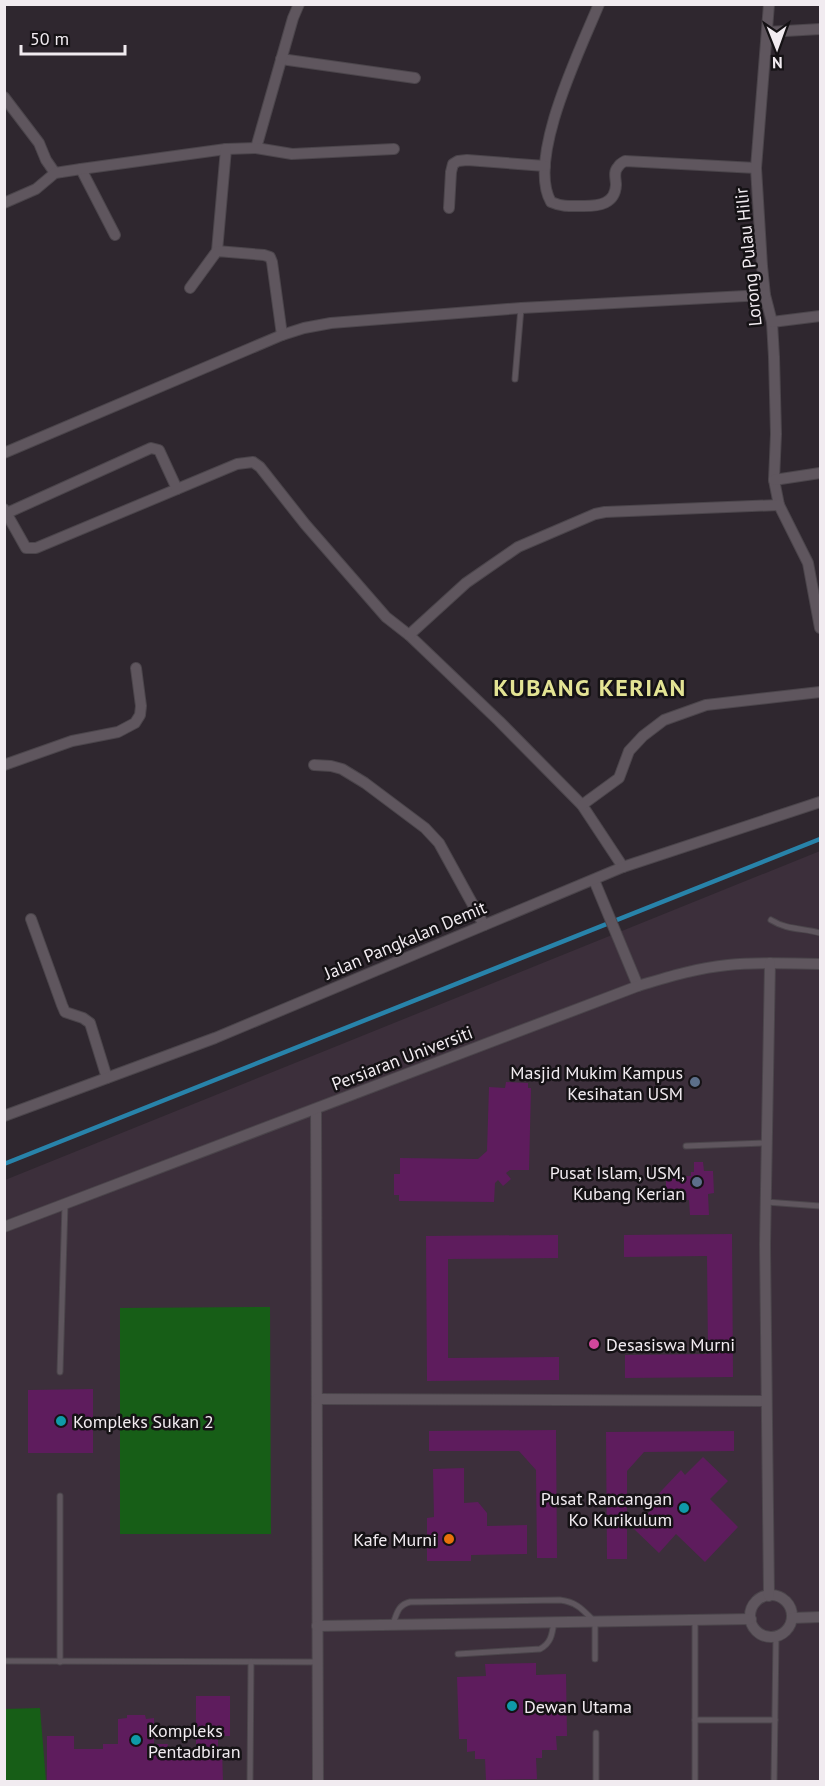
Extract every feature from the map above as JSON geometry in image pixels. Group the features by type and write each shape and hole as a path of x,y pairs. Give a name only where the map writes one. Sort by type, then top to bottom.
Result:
{"street":[{"path":"256,148 299,4"},
{"path":"599,4 564,90 549,137 545,166 547,195 551,202 564,206 599,206 613,196 616,187 615,172 618,166 625,161 756,168"},
{"name":"Lorong Pulau Hilir","path":"769,4 756,168 765,296 772,322 776,434 774,480 779,505 808,563 820,628"},
{"path":"768,32 820,28"},
{"path":"281,59 414,78"},
{"path":"4,98 39,143 46,160 55,173"},
{"path":"4,203 36,189 55,173 81,168 226,149 256,148 292,154 394,149"},
{"path":"190,288 217,251 226,149"},
{"path":"449,208 451,172 453,164 458,161 545,166"},
{"path":"81,168 115,235"},
{"path":"217,251 264,255 270,258 282,335"},
{"path":"4,453 282,335 304,328 331,323 521,308 765,296"},
{"path":"772,322 820,316"},
{"path":"177,489 159,450 151,448 6,511 26,548 32,549 45,545 237,464 253,462 260,467 305,524 386,617 409,635 499,721 582,805 623,867"},
{"path":"774,480 820,473"},
{"path":"409,635 466,583 518,547 595,514 779,505"},
{"path":"4,765 72,741 118,732 135,723 140,715 141,706 136,668"},
{"path":"582,805 619,778 629,751 643,736 664,720 706,705 820,692"},
{"path":"314,765 342,769 358,778 425,828 439,843 484,925"},
{"name":"Jalan Pangkalan Demit","path":"4,1116 215,1038 623,867 820,802"},
{"path":"594,880 638,986"},
{"path":"31,919 65,1012 90,1023 107,1078"},
{"path":"769,1596 766,1202 770,963"},
{"name":"Persiaran Universiti","path":"4,1227 638,986 699,969 728,965 820,964"},
{"path":"316,1108 318,1782"},
{"path":"317,1399 766,1401"},
{"path":"769,1596 783,1599 791,1610 791,1624 787,1630 776,1637 769,1637 757,1631 751,1619 753,1606 757,1601 769,1596"},
{"path":"792,1617 820,1617"},
{"path":"317,1626 751,1619"}],"lane":[{"path":"515,380 521,308"},
{"path":"771,920 788,928 820,933"},
{"path":"686,1146 767,1143"},
{"path":"766,1202 820,1206"},
{"path":"60,1372 65,1204"},
{"path":"60,1496 60,1662"},
{"path":"393,1625 399,1608 410,1602 570,1601 577,1604 595,1622 595,1659"},
{"path":"695,1620 695,1782"},
{"path":"458,1654 540,1650 547,1646 552,1638 554,1622"},
{"path":"774,1782 776,1637"},
{"path":"4,1661 317,1662"},
{"path":"250,1782 251,1662"},
{"path":"695,1720 775,1720"},
{"path":"596,1733 596,1782"}],"shaded area":[{"path":"820,851 820,1781 5,1782 5,1180"}],"green space":[{"path":"270,1307 271,1534 120,1534 120,1308"},
{"path":"40,1708 46,1781 5,1781 5,1709"}],"building":[{"path":"506,1082 528,1083 528,1088 531,1088 529,1170 510,1170 506,1173 511,1179 503,1186 498,1180 495,1183 494,1202 399,1201 399,1195 394,1195 394,1174 400,1174 400,1158 478,1159 487,1151 489,1087 505,1088"},
{"path":"694,1162 703,1162 704,1171 713,1171 714,1193 708,1194 709,1215 690,1215 689,1200 685,1200 685,1195 666,1196 666,1177 691,1176 691,1172 694,1172"},
{"path":"732,1234 733,1377 625,1378 625,1355 708,1354 707,1256 624,1257 624,1235"},
{"path":"558,1235 558,1258 448,1259 448,1358 559,1357 559,1380 427,1381 426,1236"},
{"name":"Kompleks Sukan 2","path":"93,1389 93,1453 28,1453 28,1390"},
{"path":"556,1430 557,1558 537,1558 536,1470 519,1451 429,1451 429,1431"},
{"path":"734,1431 734,1451 644,1452 627,1471 627,1559 607,1559 606,1432"},
{"name":"Pusat Rancangan Ko Kurikulum","path":"703,1457 728,1481 710,1499 738,1527 705,1562 676,1534 659,1553 634,1529 651,1510 647,1506 681,1470 685,1475"},
{"path":"464,1468 464,1503 478,1502 487,1513 487,1526 527,1525 527,1554 471,1555 471,1561 427,1561 427,1518 434,1517 433,1469"},
{"name":"Dewan Utama","path":"536,1663 536,1675 566,1674 567,1736 556,1736 557,1750 542,1750 542,1758 536,1758 537,1779 486,1780 485,1759 475,1759 475,1751 467,1752 467,1739 459,1739 457,1677 486,1676 485,1664"},
{"name":"Kompleks Pentadbiran","path":"196,1696 230,1696 230,1736 218,1736 218,1749 222,1749 223,1782 47,1782 47,1736 74,1736 74,1749 103,1749 103,1744 118,1744 118,1719 127,1718 127,1715 145,1715 146,1719 154,1718 154,1744 168,1744 167,1749 196,1749"}],"waterway":[{"path":"4,1164 820,839"}],"place":[{"name":"Masjid Mukim Kampus Kesihatan USM","path":"695,1082"},
{"name":"Pusat Islam, USM, Kubang Kerian","path":"697,1182"},
{"name":"Desasiswa Murni","path":"594,1344"},
{"name":"Kompleks Sukan 2","path":"61,1421"},
{"name":"Pusat Rancangan Ko Kurikulum","path":"684,1508"},
{"name":"Kafe Murni","path":"449,1539"},
{"name":"Dewan Utama","path":"512,1706"},
{"name":"Kompleks Pentadbiran","path":"136,1740"}],"district":[{"name":"KUBANG KERIAN","path":"590,687"}]}
